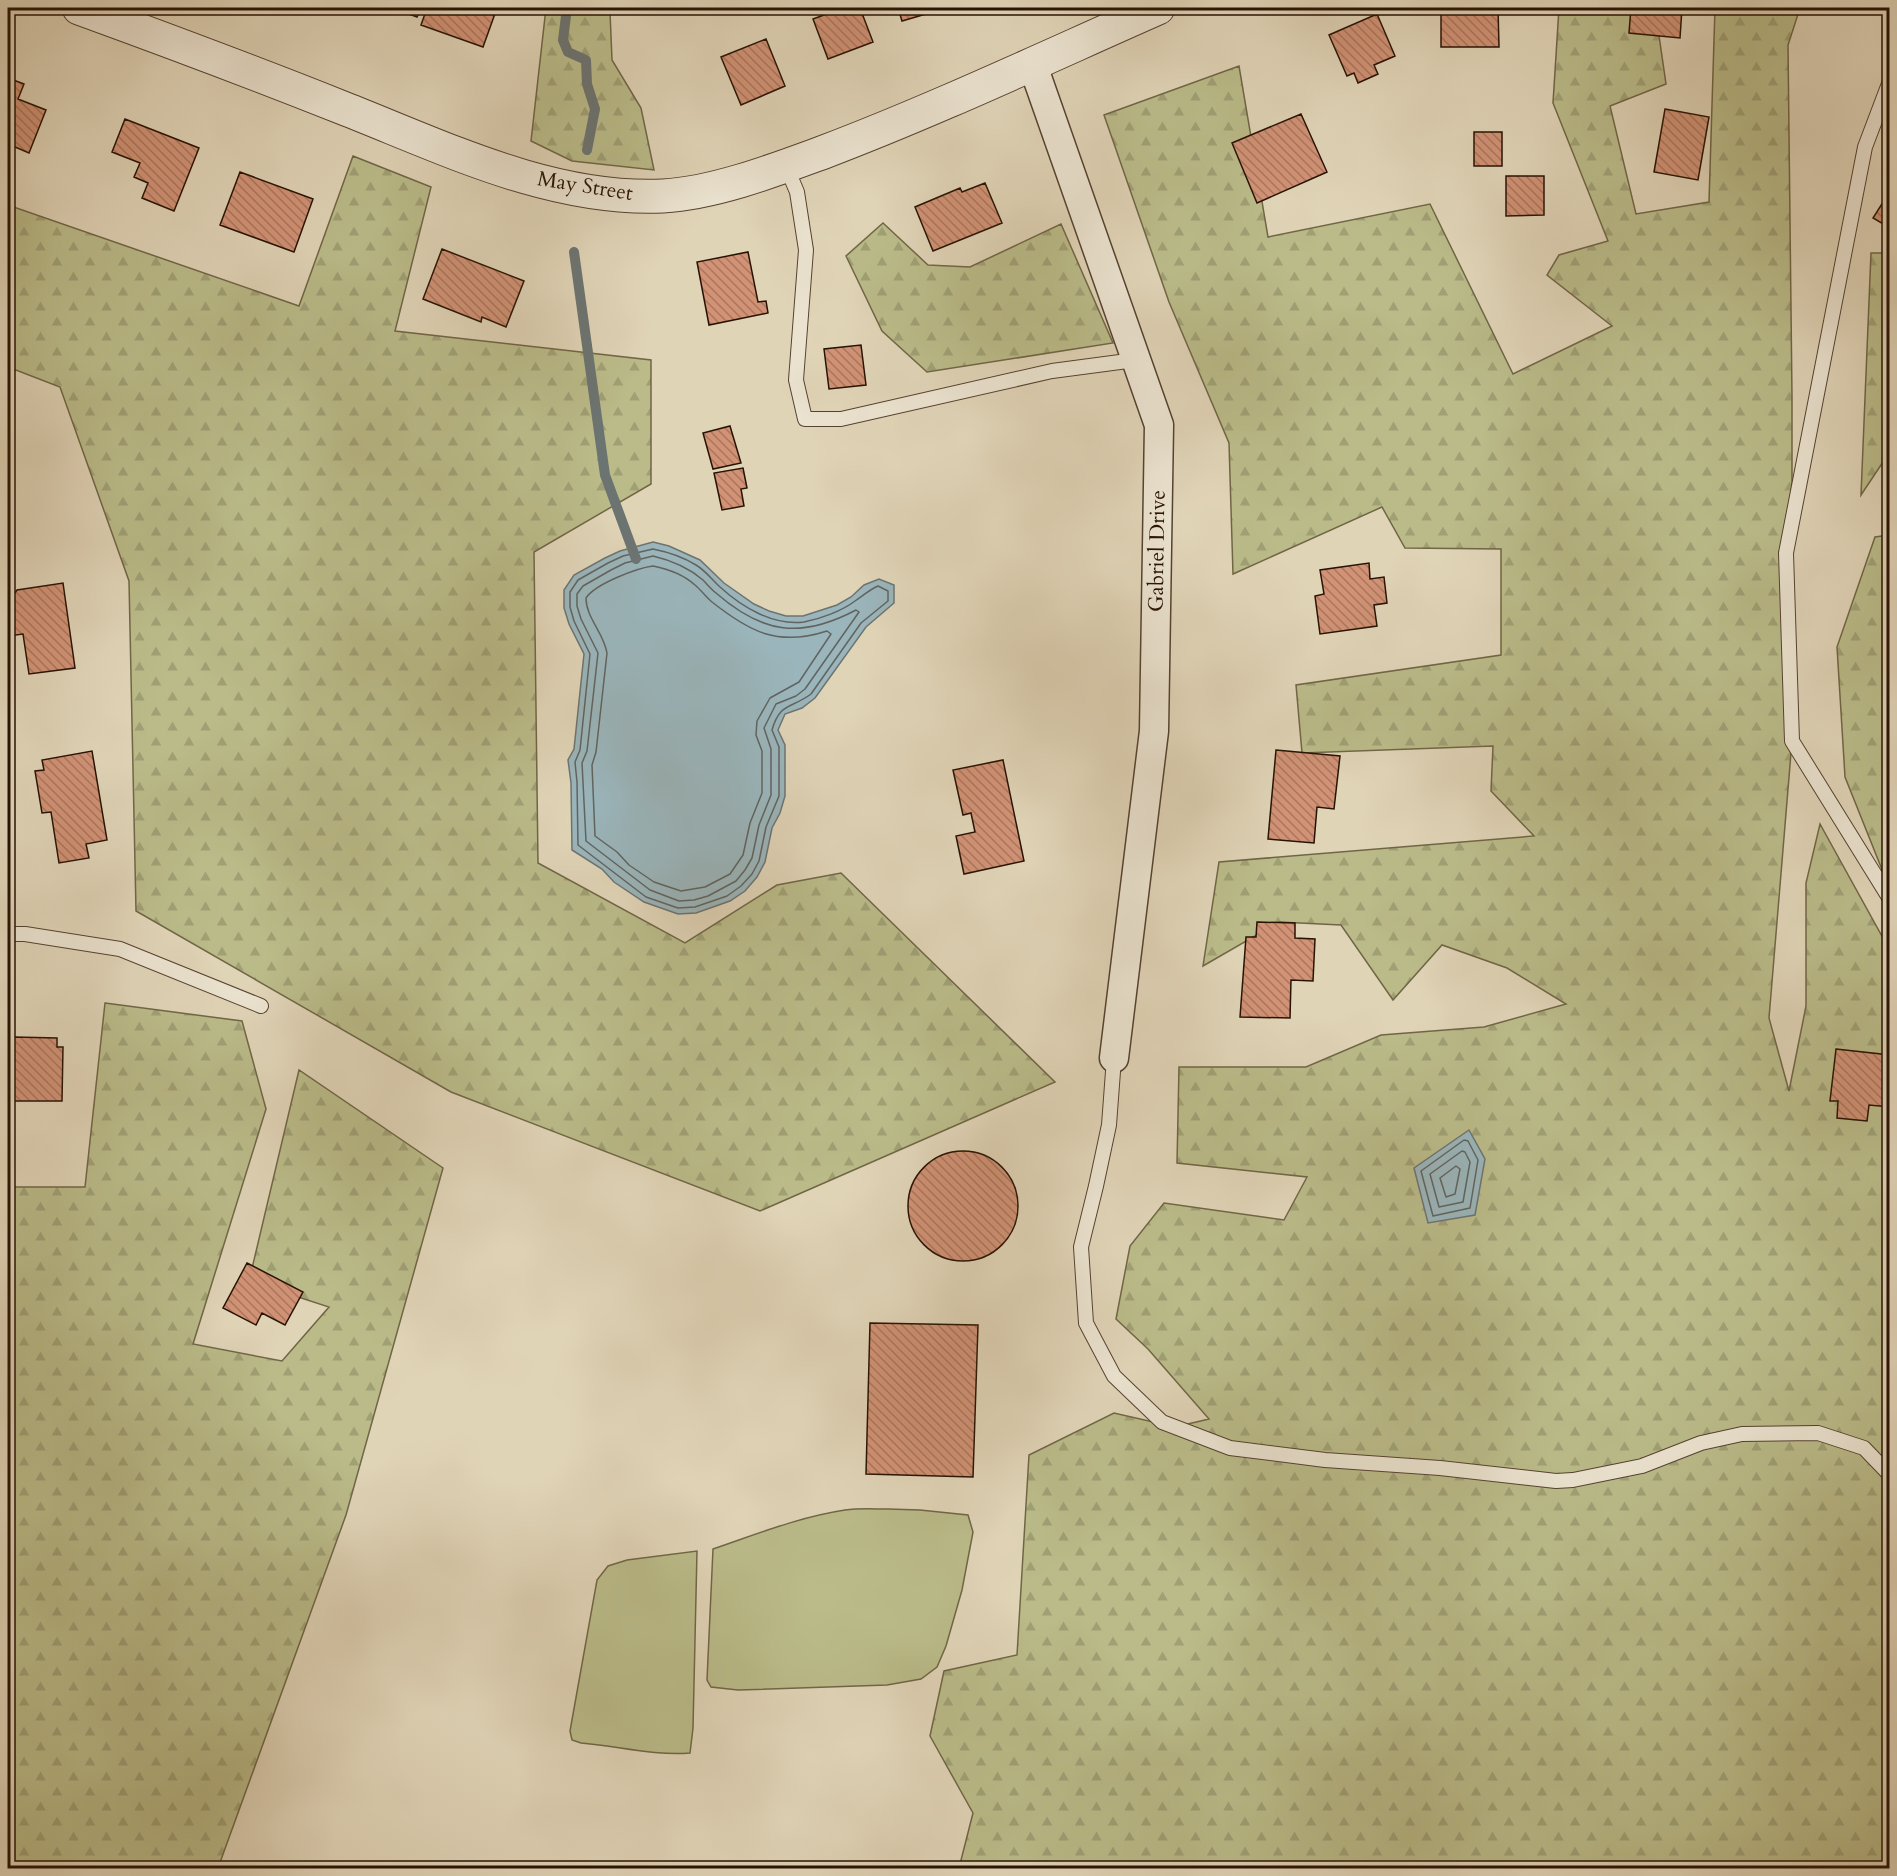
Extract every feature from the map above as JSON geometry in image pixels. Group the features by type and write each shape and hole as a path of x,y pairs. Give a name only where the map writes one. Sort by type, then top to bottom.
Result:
{"street":[{"name":"May Street","path":"79,8 215,57 488,165 547,183 609,195 665,196 722,186 786,166 866,136 1158,8"},
{"name":"Gabriel Drive","path":"1032,63 1159,425 1154,731 1114,1058"}],"lane":[{"path":"1890,81 1865,147 1786,553 1792,741 1890,900"},
{"path":"786,166 797,192 806,250 796,380 805,419 841,419 1052,371 1135,360"},
{"path":"8,934 25,934 120,949 261,1006"},
{"path":"1114,1058 1108,1125 1081,1247 1086,1323 1113,1376 1162,1422 1230,1448 1325,1460 1440,1468 1556,1481 1573,1480 1642,1466 1701,1443 1742,1434 1818,1432 1864,1448 1890,1475"}],"green space":[{"path":"546,8 612,8 610,12 612,60 641,108 654,170 572,161 531,141"},
{"path":"1559,8 1655,8 1666,84 1610,106 1636,214 1709,202 1715,8 1800,8 1788,45 1792,397 1792,741 1769,1018 1789,1091 1806,1006 1806,883 1820,824 1889,949 1889,1868 959,1868 973,1813 930,1736 944,1671 1017,1655 1029,1455 1114,1413 1175,1427 1209,1419 1148,1349 1116,1319 1130,1246 1164,1203 1284,1220 1307,1177 1177,1163 1179,1067 1306,1067 1381,1035 1484,1027 1566,1004 1507,968 1442,945 1393,1000 1341,925 1279,922 1203,966 1219,862 1534,836 1491,791 1493,746 1302,753 1296,685 1501,655 1501,549 1405,548 1382,507 1233,574 1229,443 1169,302 1104,115 1239,66 1268,237 1430,204 1513,374 1612,326 1547,275 1559,255 1608,241 1553,103"},
{"path":"353,156 431,187 395,331 651,360 651,484 534,552 538,863 685,943 777,885 841,873 1055,1082 760,1211 451,1092 136,911 129,581 60,387 8,367 8,205 299,306"},
{"path":"883,223 928,265 970,267 1061,224 1113,343 927,372 882,331 846,256"},
{"path":"1871,253 1889,253 1889,453 1861,495"},
{"path":"1889,535 1889,887 1845,777 1837,647 1875,537"},
{"path":"105,1003 242,1021 266,1109 193,1344 282,1361 329,1307 249,1281 299,1070 443,1168 346,1515 218,1868 8,1868 8,1187 85,1187"},
{"path":"856,1509 968,1515 973,1532 962,1590 946,1646 937,1667 921,1679 887,1685 738,1690 711,1687 707,1680 713,1549 778,1526 828,1513"},
{"path":"697,1551 693,1728 690,1753 649,1752 572,1740 570,1731 597,1580 608,1566 627,1560"}],"water":[{"path":"653,542 669,546 700,560 724,583 754,604 786,616 803,616 837,605 851,597 864,585 879,579 894,585 894,603 866,627 815,698 802,708 785,714 778,730 785,745 785,796 772,828 765,862 757,877 745,891 730,901 696,913 678,914 644,902 614,882 602,869 572,850 571,783 568,760 574,749 584,654 564,608 564,590 574,575 605,558 620,551"},
{"path":"1469,1130 1485,1159 1475,1215 1428,1223 1414,1168"}],"building":[{"path":"393,8 421,8 417,17"},
{"path":"427,8 497,8 483,47 421,25"},
{"path":"843,8 860,8 873,42 828,59 813,19"},
{"path":"898,8 924,8 926,14 902,21"},
{"path":"1441,8 1498,8 1499,47 1441,47"},
{"path":"1631,8 1682,8 1680,38 1629,33"},
{"path":"1377,14 1395,56 1374,65 1378,74 1358,83 1354,73 1347,76 1329,35"},
{"path":"766,39 785,86 741,105 721,57"},
{"path":"8,78 24,84 18,99 46,110 29,153 8,144"},
{"path":"1665,109 1709,117 1698,180 1654,172"},
{"path":"1301,114 1327,172 1257,203 1232,143"},
{"path":"125,119 199,148 174,211 142,198 148,183 134,177 140,163 112,152"},
{"path":"1474,132 1502,132 1502,166 1474,166"},
{"path":"240,172 313,199 294,252 220,225"},
{"path":"1506,176 1544,176 1544,215 1506,216"},
{"path":"985,183 1002,223 933,251 915,207 960,188 962,192"},
{"path":"1890,191 1890,228 1873,218"},
{"path":"442,249 524,281 506,327 482,317 481,322 423,299"},
{"path":"748,252 758,302 766,301 768,313 709,325 697,262"},
{"path":"861,345 866,385 829,389 824,349"},
{"path":"730,426 741,463 713,469 703,433"},
{"path":"743,468 747,488 741,489 744,506 722,510 714,473"},
{"path":"1369,563 1370,579 1384,577 1387,603 1374,605 1377,626 1320,634 1315,596 1324,594 1320,570"},
{"path":"63,583 75,668 29,674 23,634 8,636 8,595 14,594 17,590"},
{"path":"1276,750 1340,756 1334,809 1317,807 1314,843 1268,839"},
{"path":"92,751 107,840 86,844 89,858 59,863 51,812 42,813 35,771 44,770 42,760"},
{"path":"1003,760 1024,861 964,874 956,836 975,832 971,813 963,815 953,770"},
{"path":"1257,922 1295,923 1295,938 1315,939 1313,981 1291,980 1290,1018 1240,1017 1246,937 1256,937"},
{"path":"14,1037 57,1038 57,1047 63,1047 62,1101 8,1101 8,1048 14,1048"},
{"path":"1836,1049 1890,1055 1890,1107 1869,1105 1867,1121 1837,1118 1838,1101 1830,1101"},
{"path":"963,1151 984,1155 1002,1167 1014,1185 1018,1206 1014,1227 1002,1245 984,1257 963,1261 942,1257 924,1245 912,1227 908,1206 912,1185 924,1167 942,1155"},
{"path":"247,1263 303,1292 285,1325 262,1313 256,1325 223,1308"},
{"path":"870,1323 978,1325 973,1477 866,1474"}],"waterway":[{"path":"567,8 563,40 568,52 586,60 587,84 595,109 587,150"},
{"path":"574,252 605,475 636,559"}]}
